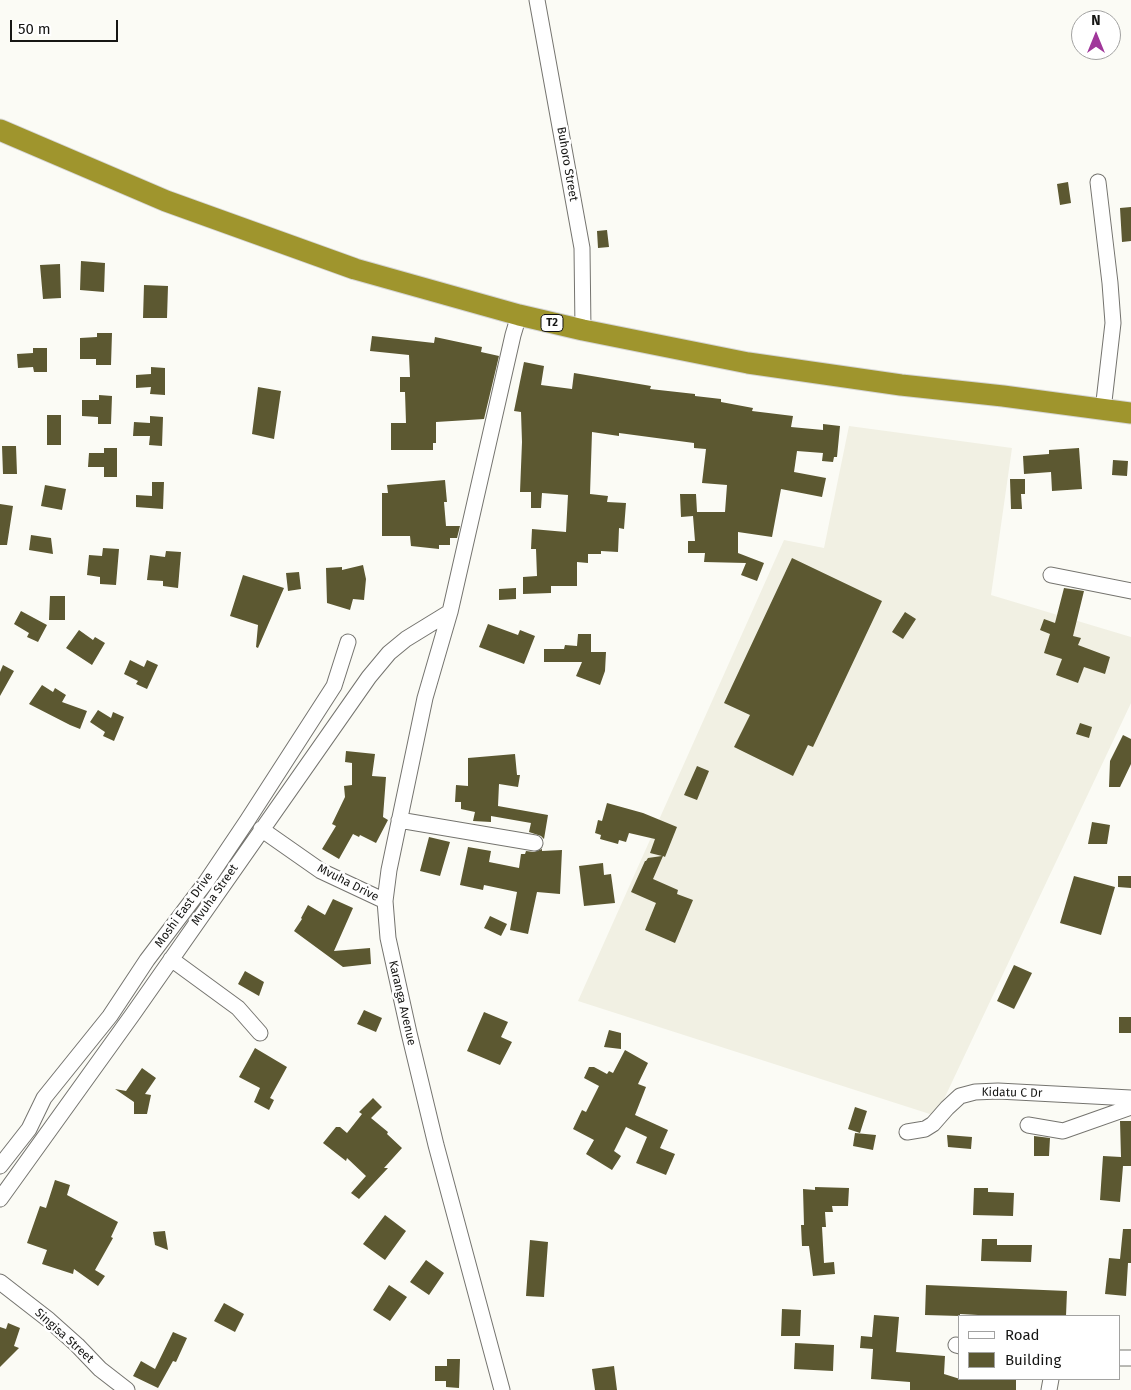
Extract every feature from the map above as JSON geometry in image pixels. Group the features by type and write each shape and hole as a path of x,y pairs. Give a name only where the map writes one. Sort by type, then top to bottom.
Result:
{"highway":[{"name":"T2","path":"0,130 166,201 355,269 519,315 583,330 758,364 901,385 1003,396 1120,415"}],"street":[{"name":"Buhoro Street","path":"537,0 582,248 583,330"},
{"path":"1098,182 1110,283 1120,415"},
{"name":"Karanga Avenue","path":"502,1390 436,1145 409,1033 388,938 386,901 389,870 425,698 450,612 519,315"},
{"path":"1051,575 1131,591"},
{"name":"Mvuha Street","path":"0,1199 369,677 389,653 450,612"},
{"name":"Moshi East Drive","path":"0,1166 29,1129 44,1098 110,1016 148,960 206,882 247,821 334,686 348,642"},
{"path":"399,820 535,843"},
{"name":"Mvuha Drive","path":"261,830 321,871 386,901"},
{"path":"171,959 238,1008 260,1033"},
{"name":"Kidatu C Dr","path":"907,1132 924,1129 933,1124 960,1096 975,1092 998,1091 1131,1098"},
{"path":"1028,1125 1063,1131 1131,1108"},
{"name":"Singisa Street","path":"0,1282 49,1320 100,1369 127,1390"}],"shaded area":[{"path":"849,426 1012,448 991,595 1131,637 1131,703 936,1116 578,1001 784,540 824,548"}],"building":[{"path":"1068,182 1071,203 1060,205 1057,184"},
{"path":"1131,207 1131,241 1122,242 1120,208"},
{"path":"607,230 609,247 598,248 597,231"},
{"path":"81,261 105,263 104,292 80,290"},
{"path":"60,264 61,298 43,299 40,265"},
{"path":"144,285 168,286 167,318 143,318"},
{"path":"97,333 112,333 111,365 96,365 96,359 80,359 80,338 97,337"},
{"path":"372,336 434,343 435,337 482,347 481,352 499,356 484,419 436,422 436,443 433,443 433,450 391,450 391,423 406,423 405,392 400,392 400,377 410,377 409,355 370,351"},
{"path":"33,348 47,348 47,372 34,372 33,367 18,368 17,354 33,353"},
{"path":"524,362 544,366 541,385 572,389 574,373 651,386 650,389 721,399 721,402 753,408 752,411 793,416 791,427 823,430 823,424 840,426 837,457 834,457 833,462 822,461 823,453 797,451 794,472 826,478 822,497 781,489 772,537 738,532 738,553 764,563 757,581 741,575 746,563 704,562 705,553 688,553 688,541 695,541 693,516 681,517 680,494 696,494 697,512 725,512 727,485 702,483 706,449 694,448 694,443 619,433 619,436 592,432 590,494 608,496 607,502 626,503 624,529 619,528 618,552 601,551 601,554 588,554 588,563 577,562 577,586 551,586 551,593 523,594 523,577 537,576 536,549 531,549 532,529 566,532 568,495 542,493 541,508 531,508 531,492 520,492 521,412 514,411"},
{"path":"151,367 165,368 165,395 150,394 151,387 136,388 136,375 151,374"},
{"path":"258,387 281,391 274,439 252,434"},
{"path":"99,395 112,396 111,424 98,424 98,417 82,416 82,400 99,400"},
{"path":"47,415 61,415 61,445 47,445"},
{"path":"150,416 163,417 162,446 149,445 150,436 133,436 134,422 150,423"},
{"path":"2,446 16,446 17,474 3,474"},
{"path":"104,448 117,448 117,477 104,477 104,467 88,467 89,453 104,453"},
{"path":"1079,448 1082,489 1052,491 1051,472 1024,474 1023,456 1049,454 1049,450"},
{"path":"1113,460 1128,461 1127,476 1112,475"},
{"path":"1010,479 1025,479 1025,494 1021,494 1022,509 1011,509"},
{"path":"445,480 447,502 444,502 446,526 460,526 457,538 450,538 450,545 439,545 439,549 411,546 410,536 382,536 382,493 388,493 387,485"},
{"path":"152,482 164,482 163,509 136,507 136,495 152,496"},
{"path":"45,485 66,489 62,510 41,506"},
{"path":"0,504 13,506 7,545 0,545"},
{"path":"31,535 51,538 53,554 29,550"},
{"path":"103,548 119,549 116,585 100,584 100,577 87,575 89,555 102,556"},
{"path":"166,551 181,552 178,588 163,586 163,581 147,580 150,555 165,557"},
{"path":"792,558 882,601 813,747 808,745 793,776 734,747 750,715 724,703"},
{"path":"363,565 366,579 364,600 353,599 350,610 327,603 326,568 342,567 342,570"},
{"path":"299,572 301,589 288,591 286,573"},
{"path":"243,575 284,588 258,648 256,647 258,625 230,616"},
{"path":"516,588 516,599 499,600 499,589"},
{"path":"1064,588 1084,591 1073,636 1081,638 1078,645 1110,657 1105,674 1084,667 1078,683 1056,675 1062,659 1044,653 1050,634 1040,630 1044,619 1055,623"},
{"path":"50,596 65,596 65,620 49,620"},
{"path":"21,611 47,625 38,642 27,637 29,633 14,624"},
{"path":"905,612 916,619 903,639 892,632"},
{"path":"488,624 518,635 520,630 535,636 524,664 479,647"},
{"path":"79,630 93,640 95,637 105,643 92,665 66,648"},
{"path":"578,634 591,634 591,652 606,652 605,671 600,685 576,676 582,662 544,662 544,649 564,649 565,645 577,646"},
{"path":"130,660 144,667 147,660 158,665 147,689 136,684 138,681 124,674"},
{"path":"3,665 14,671 0,696 0,672"},
{"path":"42,685 53,692 55,688 66,695 62,702 87,711 80,729 29,704"},
{"path":"98,710 111,718 113,712 124,717 114,741 103,736 105,732 90,722"},
{"path":"1080,723 1092,727 1089,738 1076,734"},
{"path":"1123,735 1131,739 1131,764 1120,787 1109,787 1110,761"},
{"path":"346,751 375,754 372,776 386,777 383,817 388,820 376,843 360,835 359,837 353,834 339,859 322,849 336,826 332,824 345,797 344,786 352,785 352,763 345,762"},
{"path":"515,754 517,775 520,775 518,787 499,784 498,806 548,815 544,839 529,832 531,823 491,816 491,822 473,821 475,812 461,809 461,802 455,802 456,785 468,786 468,758"},
{"path":"697,766 709,771 697,800 684,795"},
{"path":"607,803 643,813 677,827 665,857 663,856 653,879 678,890 677,894 693,900 675,943 645,930 656,903 631,892 645,861 648,858 662,856 650,853 655,839 629,833 626,842 619,840 618,844 600,839 601,835 595,833 598,820 602,821"},
{"path":"1092,822 1110,825 1107,844 1088,844"},
{"path":"429,837 450,842 440,876 420,871"},
{"path":"468,847 491,851 489,862 519,868 521,854 525,854 526,851 534,852 542,849 542,851 562,850 560,894 537,892 528,934 510,930 517,892 484,885 483,890 460,885"},
{"path":"603,863 604,875 611,874 615,903 584,906 579,866"},
{"path":"1074,876 1115,887 1101,935 1060,923"},
{"path":"1118,876 1131,876 1131,888 1118,887"},
{"path":"333,899 353,908 334,951 370,948 371,964 343,967 294,931 308,905 325,915"},
{"path":"490,916 507,924 501,936 484,928"},
{"path":"1014,965 1032,973 1014,1009 997,1001"},
{"path":"245,971 264,982 259,996 238,984"},
{"path":"364,1010 382,1018 376,1032 357,1024"},
{"path":"484,1012 508,1022 501,1037 512,1042 500,1065 467,1051"},
{"path":"1119,1017 1131,1017 1131,1033 1119,1033"},
{"path":"609,1030 621,1033 621,1049 604,1047"},
{"path":"255,1048 287,1067 270,1098 274,1100 269,1110 254,1102 260,1088 239,1077"},
{"path":"625,1050 648,1063 638,1084 646,1087 635,1115 668,1130 660,1148 675,1154 666,1175 636,1163 647,1137 626,1127 614,1151 621,1156 612,1170 586,1154 594,1140 573,1129 582,1110 586,1112 599,1086 584,1078 589,1067 594,1067 607,1074 609,1071 613,1073"},
{"path":"142,1068 156,1078 145,1094 151,1095 147,1114 134,1114 134,1102 115,1089 126,1091"},
{"path":"373,1098 382,1107 371,1118 388,1132 387,1134 402,1148 384,1168 388,1168 359,1199 351,1193 366,1176 347,1158 346,1161 323,1143 336,1127 340,1127 347,1133 362,1114 359,1112"},
{"path":"855,1107 867,1111 860,1133 848,1129"},
{"path":"1120,1121 1131,1121 1131,1166 1123,1166 1120,1202 1100,1200 1103,1156 1121,1157"},
{"path":"855,1133 876,1135 873,1150 853,1146"},
{"path":"947,1135 972,1137 971,1149 948,1147"},
{"path":"1034,1136 1050,1138 1049,1156 1034,1156"},
{"path":"55,1180 70,1185 67,1195 118,1222 111,1237 113,1238 95,1270 105,1276 98,1286 74,1269 73,1274 42,1264 47,1250 27,1243 40,1206 46,1208"},
{"path":"815,1187 849,1188 848,1206 832,1206 833,1212 825,1212 826,1227 822,1227 824,1263 834,1262 835,1274 813,1276 809,1246 802,1246 801,1225 804,1225 803,1189 815,1190"},
{"path":"974,1188 988,1188 988,1192 1014,1193 1013,1216 973,1215"},
{"path":"385,1215 406,1231 385,1260 363,1244"},
{"path":"1123,1229 1131,1229 1131,1263 1128,1263 1126,1296 1105,1294 1109,1258 1120,1259"},
{"path":"165,1231 168,1250 155,1245 153,1232"},
{"path":"982,1239 997,1239 997,1245 1032,1245 1031,1262 981,1261"},
{"path":"530,1240 548,1242 544,1297 526,1296"},
{"path":"426,1260 444,1273 429,1295 410,1282"},
{"path":"389,1285 407,1297 390,1321 373,1310"},
{"path":"926,1285 1067,1291 1066,1315 925,1315"},
{"path":"224,1303 244,1314 235,1332 214,1321"},
{"path":"782,1309 801,1310 800,1336 781,1336"},
{"path":"874,1315 899,1317 896,1352 945,1356 944,1374 958,1380 1016,1380 1016,1390 910,1390 910,1382 871,1379 873,1349 860,1348 861,1336 872,1337"},
{"path":"8,1323 20,1328 14,1346 19,1348 0,1367 0,1327 6,1329"},
{"path":"173,1332 187,1338 176,1362 173,1361 158,1388 133,1376 141,1361 155,1369"},
{"path":"795,1343 834,1345 833,1371 794,1369"},
{"path":"447,1359 460,1359 459,1388 446,1387 446,1381 435,1381 435,1366 447,1366"},
{"path":"614,1366 617,1390 595,1390 592,1369"}]}
